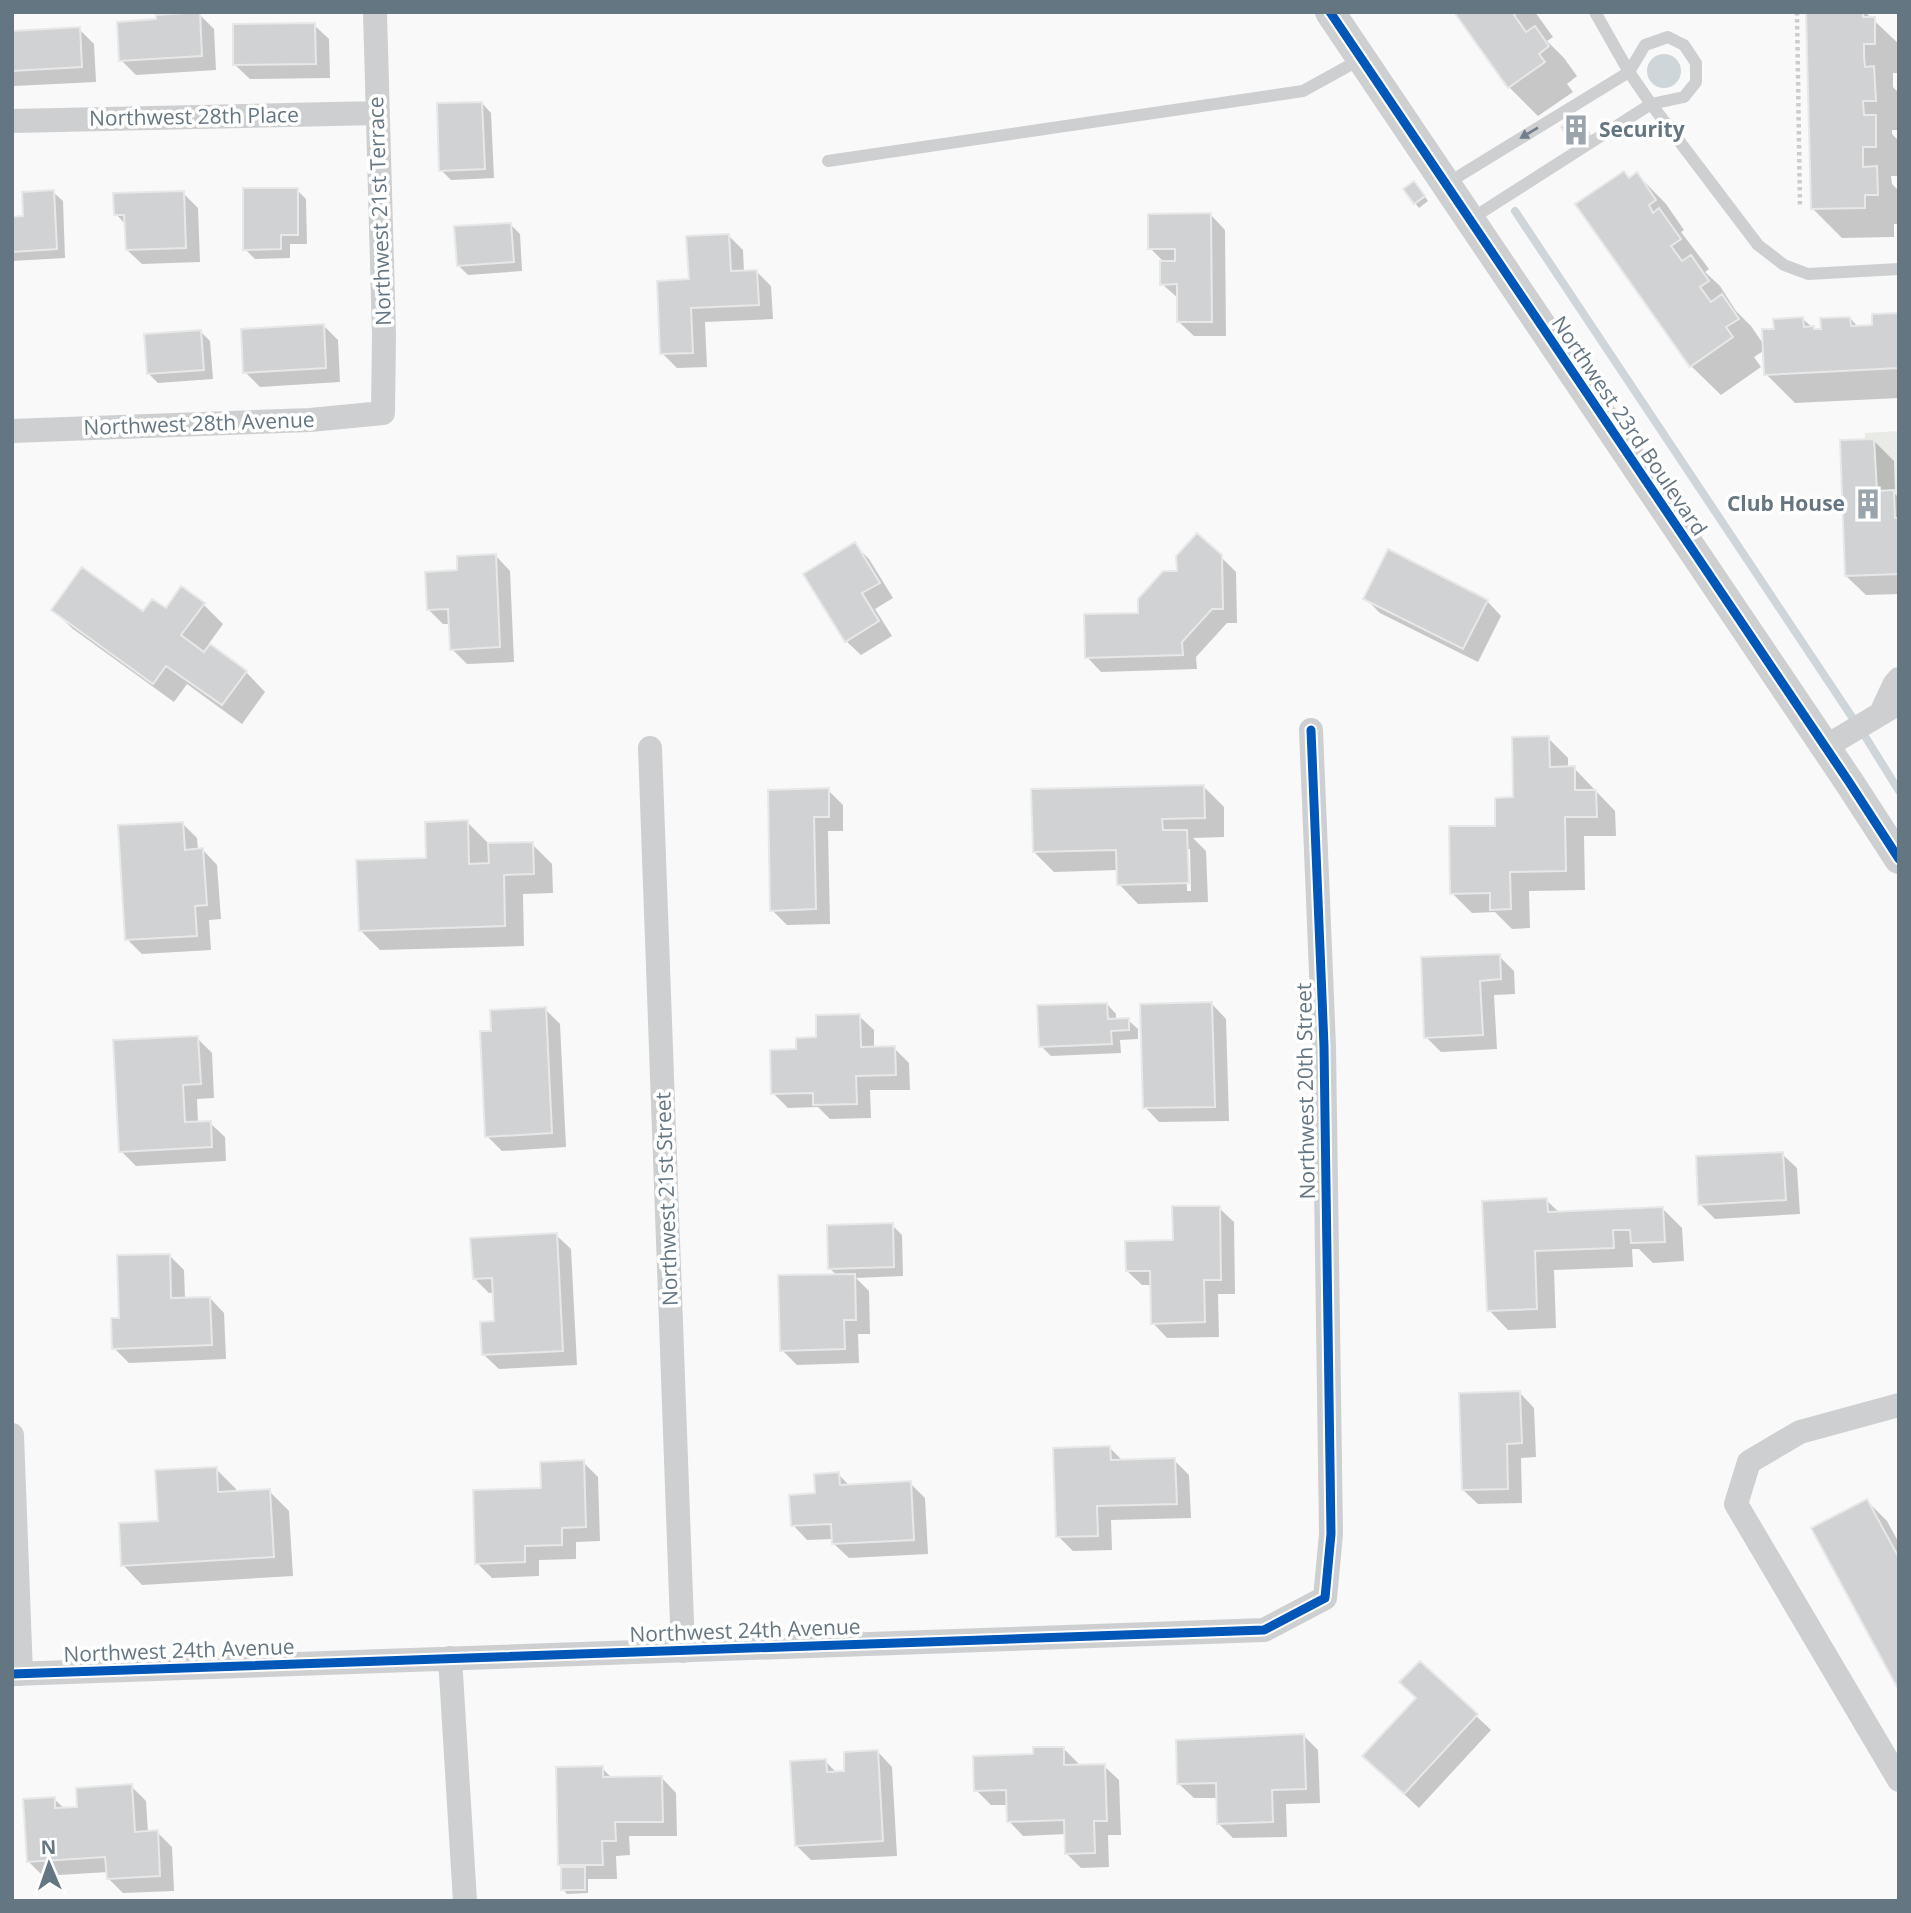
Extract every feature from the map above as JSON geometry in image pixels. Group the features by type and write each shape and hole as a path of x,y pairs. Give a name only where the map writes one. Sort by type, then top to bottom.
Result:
{"street":[{"name":"Northwest 21st Terrace","path":"375,12 384,335 383,410"},
{"name":"Northwest 23rd Boulevard","path":"1330,12 1899,859"},
{"name":"Northwest 28th Place","path":"12,121 377,113"},
{"name":"Northwest 28th Avenue","path":"12,431 310,420 383,413 383,410"},
{"path":"1825,747 1891,707 1894,685 1899,679"},
{"name":"Northwest 20th Street","path":"1311,730 1324,1046 1330,1451"},
{"name":"Northwest 21st Street","path":"650,748 683,1651"},
{"path":"1899,1405 1800,1432 1749,1462 1736,1504 1899,1780"},
{"path":"12,1434 17,1674"},
{"name":"Northwest 24th Avenue","path":"17,1674 1264,1630 1325,1598 1331,1534 1330,1451"},
{"path":"450,1658 465,1901"}],"lane":[{"path":"1595,12 1629,72 1651,104 1758,245 1784,265 1808,274 1899,268"},
{"path":"1446,184 1629,72 1645,45 1668,37 1684,45 1696,63 1696,82 1684,97 1651,104 1471,219"},
{"path":"828,161 1303,91 1362,59"}],"path":[{"path":"1797,12 1800,206"}],"shaded area":[{"path":"1664,54 1676,59 1681,71 1676,83 1664,88 1652,83 1647,71 1652,59"},
{"path":"1899,431 1899,518 1895,518 1894,490 1877,491 1874,440 1865,439 1865,433"}],"building":[{"path":"200,12 202,56 119,61 117,22 156,19 156,15"},
{"path":"1454,12 1518,12 1514,15 1526,32 1535,26 1549,46 1539,54 1545,62 1508,88"},
{"path":"1806,12 1863,12 1863,17 1875,17 1875,44 1864,44 1864,56 1865,67 1874,66 1876,101 1863,101 1864,115 1876,115 1876,147 1863,147 1863,167 1877,166 1878,195 1865,195 1865,208 1811,209"},
{"path":"315,23 316,64 233,65 233,24"},
{"path":"80,27 82,67 12,71 12,31"},
{"path":"482,102 485,169 439,171 437,103"},
{"name":"Security","path":"1579,116 1590,134 1573,145 1561,127"},
{"path":"1624,171 1629,178 1637,172 1656,200 1649,205 1653,213 1659,208 1681,239 1671,246 1682,261 1691,255 1709,281 1700,287 1711,302 1722,294 1739,319 1726,327 1733,337 1690,367 1575,204"},
{"path":"1414,181 1425,196 1414,204 1403,189"},
{"path":"243,188 298,188 298,235 281,235 281,249 243,250"},
{"path":"54,190 57,249 12,252 12,217 23,216 22,192"},
{"path":"184,191 186,248 126,250 124,215 114,215 113,193"},
{"path":"1211,213 1212,322 1177,322 1177,284 1160,285 1160,261 1175,261 1175,249 1148,249 1148,214"},
{"path":"511,223 514,262 457,266 454,226"},
{"path":"729,234 731,271 757,270 759,305 691,308 693,353 660,354 657,281 689,279 686,236"},
{"path":"1899,313 1899,368 1764,375 1762,329 1774,329 1773,319 1803,317 1804,327 1814,326 1814,329 1821,329 1820,318 1850,317 1851,326 1872,325 1872,314"},
{"path":"324,324 326,368 243,373 241,329"},
{"path":"201,330 204,370 147,374 144,334"},
{"name":"Club House","path":"1874,439 1877,491 1894,490 1895,518 1899,518 1899,574 1845,576 1840,440"},
{"path":"1197,533 1222,555 1223,609 1212,609 1182,642 1183,655 1085,658 1084,614 1138,613 1138,599 1163,571 1177,571 1176,556"},
{"path":"855,542 880,583 862,593 879,621 845,642 803,574"},
{"path":"1388,549 1488,600 1463,649 1363,599"},
{"path":"496,554 500,647 450,650 448,609 427,610 425,572 457,570 457,556"},
{"path":"82,567 143,611 152,599 166,608 181,586 205,603 181,635 204,652 210,644 247,671 222,705 166,666 153,684 51,610"},
{"path":"1549,736 1550,767 1575,766 1575,790 1596,790 1597,817 1565,817 1566,871 1510,872 1511,909 1490,910 1490,893 1450,894 1449,826 1495,826 1495,798 1513,797 1512,737"},
{"path":"1204,785 1205,818 1162,819 1163,830 1187,830 1189,883 1117,885 1116,850 1033,852 1031,789"},
{"path":"829,788 829,817 814,817 816,909 770,911 768,790"},
{"path":"468,820 469,864 489,863 488,843 533,842 534,874 504,875 505,926 359,931 356,860 426,858 425,822"},
{"path":"183,822 185,850 203,848 207,905 195,906 197,936 125,940 118,825"},
{"path":"1500,954 1501,979 1480,981 1483,1035 1424,1038 1421,957"},
{"path":"1212,1002 1215,1107 1143,1108 1140,1004"},
{"path":"1107,1003 1108,1019 1129,1018 1129,1030 1111,1031 1112,1044 1039,1047 1037,1005"},
{"path":"546,1007 552,1133 485,1137 480,1031 491,1031 490,1010"},
{"path":"860,1014 861,1047 895,1046 896,1075 856,1076 857,1104 813,1105 813,1093 771,1094 770,1050 796,1049 796,1038 816,1037 816,1015"},
{"path":"198,1036 201,1084 183,1085 185,1122 211,1121 212,1147 119,1152 113,1040"},
{"path":"1783,1152 1786,1200 1698,1205 1696,1156"},
{"path":"1547,1198 1548,1212 1663,1207 1665,1242 1631,1243 1630,1230 1613,1230 1614,1248 1535,1251 1537,1309 1487,1311 1482,1201"},
{"path":"1172,1206 1220,1206 1221,1280 1204,1280 1205,1322 1151,1324 1150,1271 1126,1271 1125,1241 1173,1240"},
{"path":"893,1223 894,1267 828,1269 827,1225"},
{"path":"557,1233 563,1351 482,1355 480,1322 494,1321 492,1278 473,1279 470,1238"},
{"path":"170,1254 171,1298 210,1297 212,1345 112,1349 111,1318 119,1318 117,1255"},
{"path":"855,1274 856,1320 844,1320 845,1349 780,1351 778,1275"},
{"path":"1520,1391 1522,1443 1507,1444 1508,1489 1462,1490 1459,1393"},
{"path":"1110,1446 1111,1460 1175,1458 1177,1504 1097,1506 1098,1536 1056,1537 1053,1448"},
{"path":"584,1460 586,1527 562,1528 562,1545 525,1546 525,1562 475,1564 473,1490 541,1488 540,1462"},
{"path":"217,1467 218,1492 270,1489 274,1557 121,1566 119,1523 158,1521 155,1470"},
{"path":"839,1472 840,1485 911,1481 914,1540 832,1544 831,1524 791,1526 789,1495 815,1493 814,1474"},
{"path":"1867,1499 1899,1558 1899,1691 1811,1528"},
{"path":"1420,1661 1478,1714 1404,1794 1362,1756 1416,1698 1399,1682"},
{"path":"1304,1734 1306,1789 1272,1790 1273,1822 1217,1824 1216,1783 1177,1784 1176,1740"},
{"path":"1033,1747 1064,1747 1064,1765 1105,1764 1107,1821 1094,1821 1095,1853 1065,1854 1064,1820 1007,1822 1006,1790 974,1791 973,1756 1033,1754"},
{"path":"878,1750 883,1841 795,1846 790,1761 826,1759 827,1772 844,1771 844,1752"},
{"path":"603,1766 603,1777 662,1776 663,1822 615,1822 616,1841 602,1841 603,1865 558,1865 556,1767"},
{"path":"132,1784 135,1832 158,1830 160,1876 107,1879 105,1857 27,1862 23,1799 55,1797 55,1808 77,1807 76,1788"},
{"path":"561,1867 585,1867 585,1890 561,1890"}],"waterway":[{"path":"1515,211 1854,720"},
{"path":"1863,733 1899,791"}],"cycle path":[{"path":"1330,12 1899,859"},
{"path":"12,1674 1264,1630 1325,1598 1331,1534 1324,1046 1311,730"}],"place":[{"name":"Security","path":"1576,130"},
{"name":"Club House","path":"1868,504"}]}
